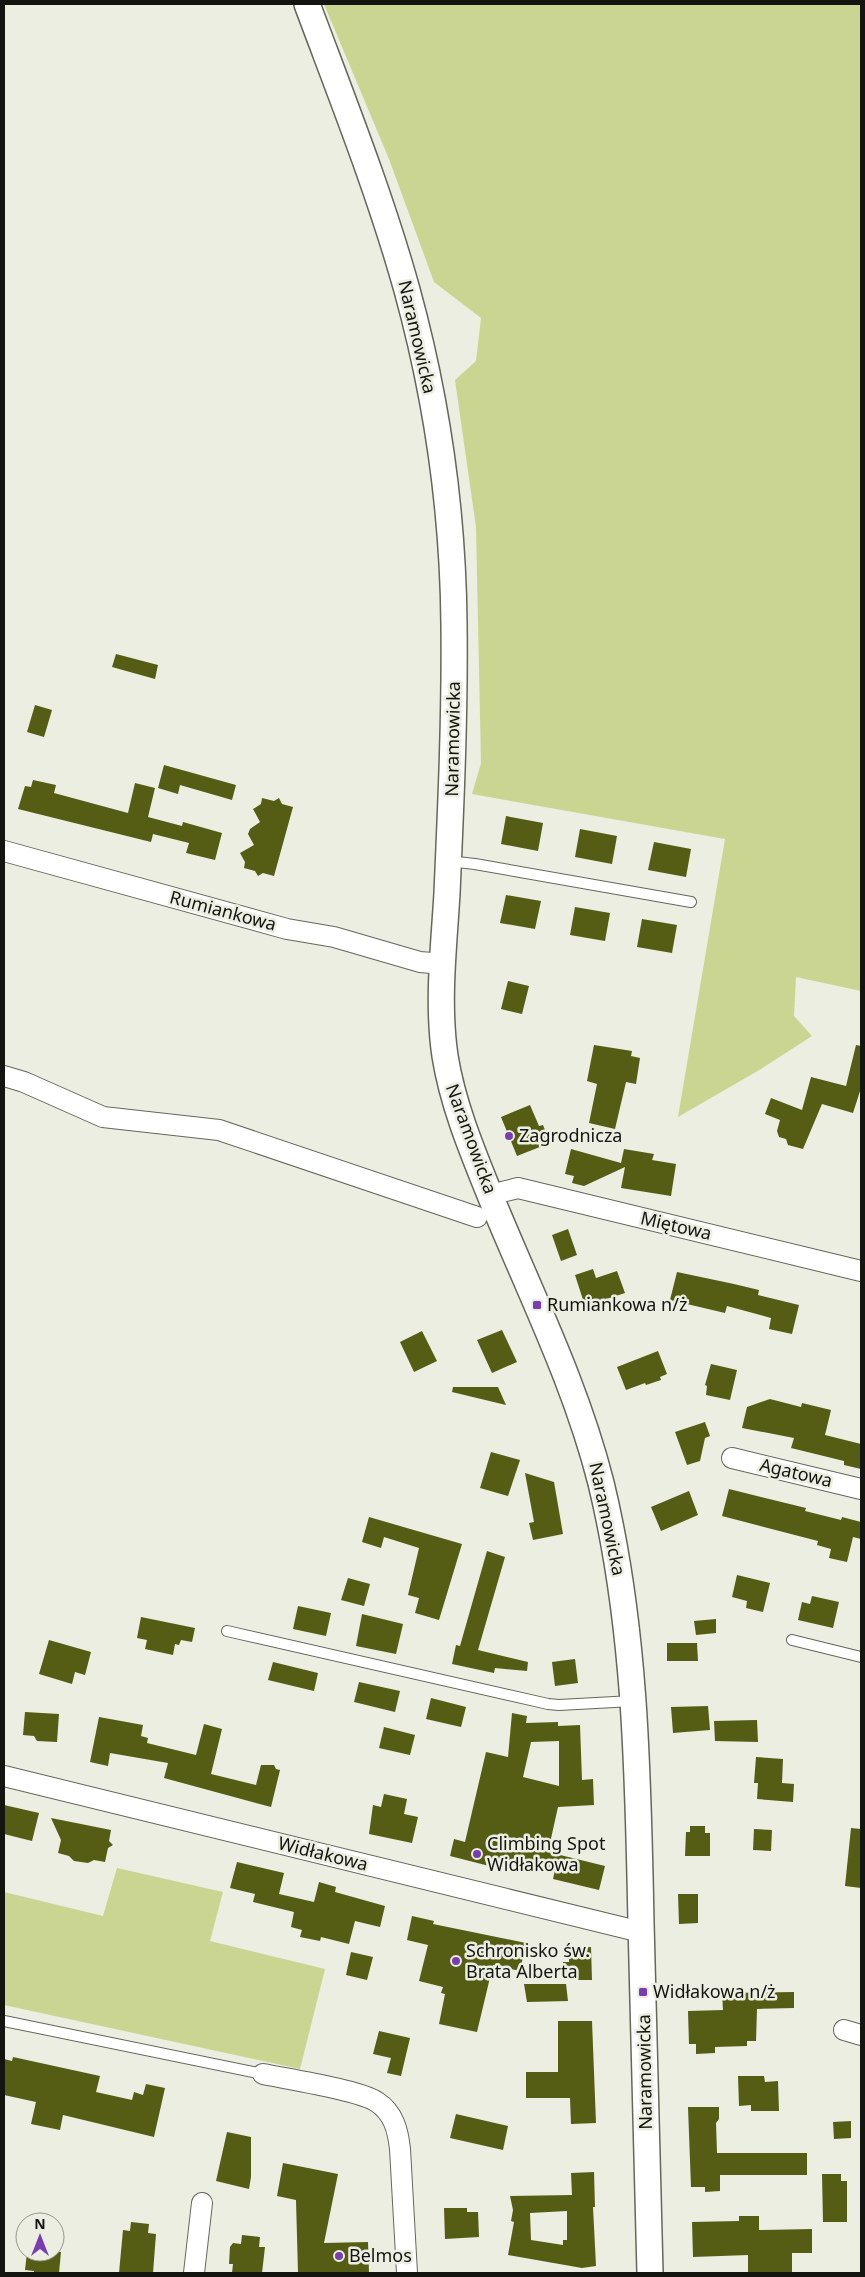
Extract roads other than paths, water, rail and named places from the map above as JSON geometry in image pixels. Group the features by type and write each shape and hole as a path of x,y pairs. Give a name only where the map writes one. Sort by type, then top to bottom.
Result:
{"street":[{"name":"Naramowicka","path":"307,4 393,245 408,294 434,415 446,496 453,577 454,730 442,1023 448,1075 460,1117 490,1195 578,1406 595,1459 620,1584 634,1701 650,2273"},
{"name":"Rumiankowa","path":"4,851 287,928 334,937 420,962 444,964"},
{"path":"4,1076 24,1082 103,1117 219,1130 477,1216"},
{"name":"Miętowa","path":"490,1195 518,1188 861,1271"},
{"name":"Agatowa","path":"732,1458 861,1489"},
{"name":"Widłakowa","path":"4,1776 641,1932"},
{"path":"263,2074 348,2092 376,2101 390,2115 398,2130 407,2273"},
{"path":"194,2273 202,2203"}],"lane":[{"path":"448,862 475,864 691,902"},
{"path":"227,1631 548,1704 634,1701"},
{"path":"792,1640 861,1658"},
{"path":"4,2020 263,2074"}],"place":[{"name":"Zagrodnicza","path":"509,1136"},
{"name":"Rumiankowa n/ż","path":"537,1305"},
{"name":"Climbing Spot Widłakowa","path":"477,1854"},
{"name":"Schronisko św. Brata Alberta","path":"456,1961"},
{"name":"Widłakowa n/ż","path":"643,1992"},
{"name":"Belmos","path":"339,2256"}]}
